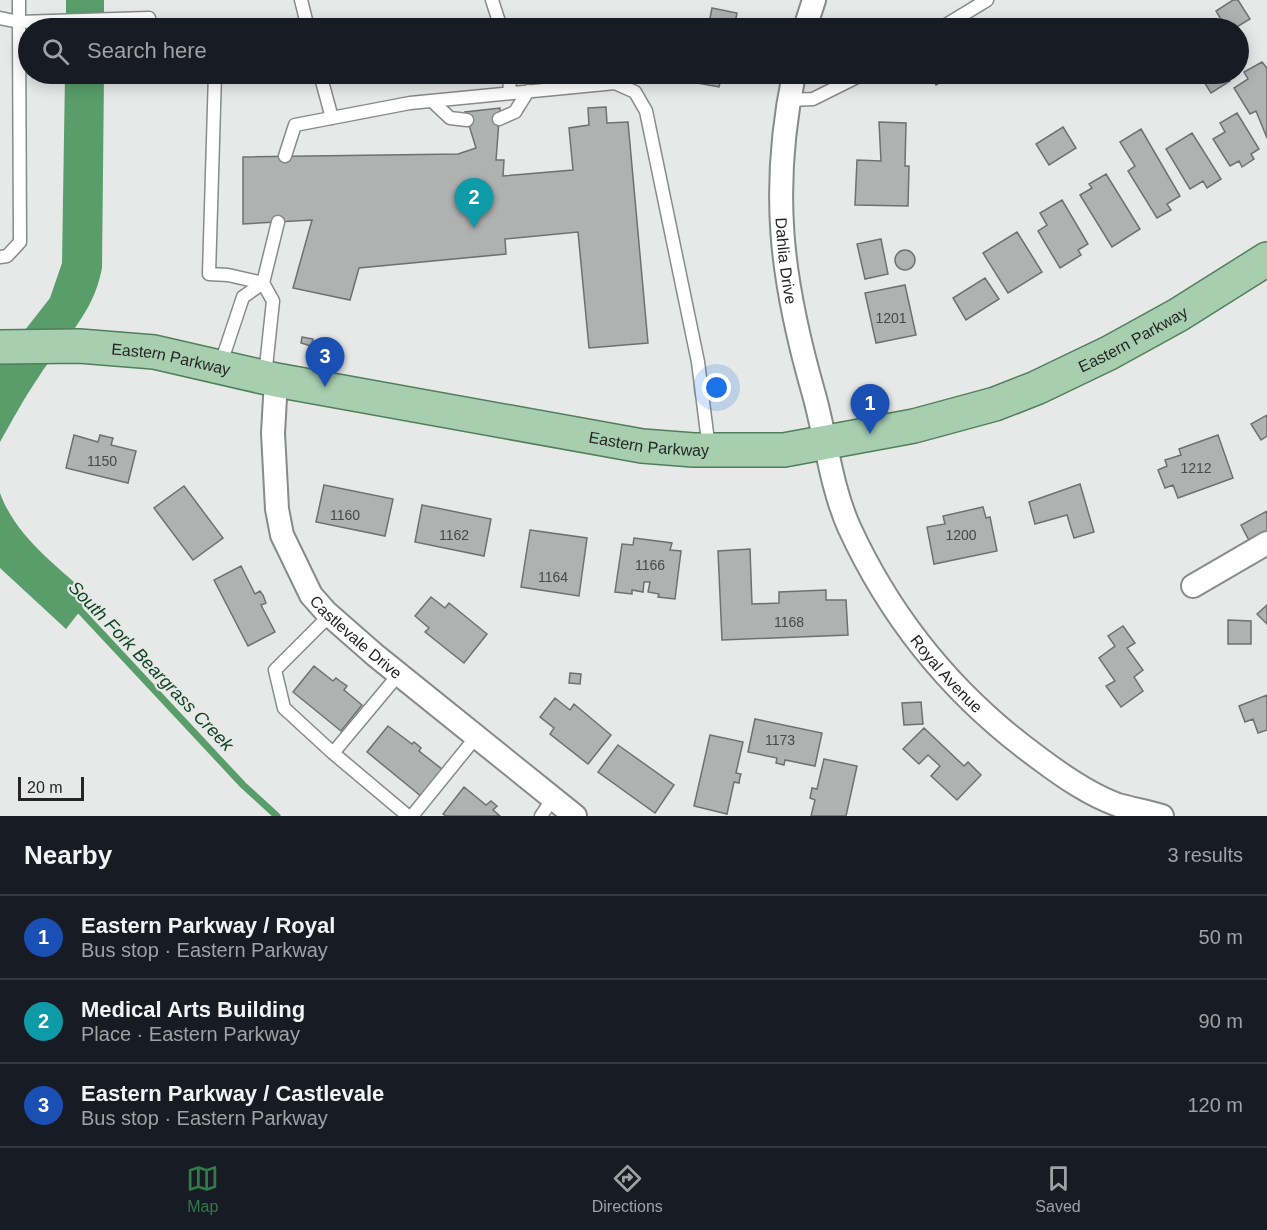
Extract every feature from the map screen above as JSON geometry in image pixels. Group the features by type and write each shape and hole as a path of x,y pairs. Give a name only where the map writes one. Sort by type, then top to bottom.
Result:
{"main road":[{"name":"Eastern Parkway","path":"2,347 79,346 154,352 270,378 631,445 709,450 784,450 914,426 994,404 1036,388 1178,315 1267,259"}],"street":[{"path":"808,18 814,0"},
{"name":"Dahlia Drive","path":"792,84 780,176 787,288 825,443"},
{"name":"Castlevale Drive","path":"270,378 274,484 282,536 305,586 330,615 476,737 547,807 575,816"},
{"name":"Royal Avenue","path":"825,443 835,487 849,527 911,635 946,678 1023,746 1066,778 1118,804 1162,816"},
{"path":"1192,586 1267,543"}],"lane":[{"path":"19,0 19,18"},
{"path":"301,0 306,18"},
{"path":"492,0 498,18"},
{"path":"957,18 987,0"},
{"path":"0,18 18,22"},
{"path":"0,257 7,256 20,242 19,84"},
{"path":"215,84 209,274 263,283"},
{"path":"323,84 332,118"},
{"path":"510,84 510,93"},
{"path":"285,156 295,125 432,101 604,84"},
{"path":"617,84 635,92 645,111 698,362 709,450"},
{"path":"788,100 813,99 843,84"},
{"path":"499,119 515,112 528,91"},
{"path":"432,101 450,118 467,120"},
{"path":"220,366 243,297 263,283 278,222"},
{"path":"263,283 273,301 270,378"},
{"path":"330,615 275,670 284,708 333,753 410,816 476,737"},
{"path":"333,753 399,674"}],"shaded area":[{"path":"66,0 104,0 104,18 66,18"},
{"path":"65,84 104,84 102,268 98,285 84,314 33,386 0,442 0,362 50,298 62,263"},
{"name":"South Fork Beargrass Creek","path":"0,493 7,509 27,537 51,562 91,597 66,629 0,568"}],"building":[{"path":"1233,0 1238,0 1250,19 1220,18 1216,11"},
{"path":"712,8 737,13 736,18 710,18"},
{"path":"1262,62 1267,68 1267,138 1256,111 1250,114 1234,88 1240,84 1249,84 1249,69"},
{"path":"702,84 720,84 719,87"},
{"path":"1205,84 1225,84 1211,93"},
{"path":"606,107 607,123 628,122 648,343 589,348 578,232 505,239 506,254 359,268 350,300 293,288 312,220 243,224 243,157 458,154 476,148 465,112 500,108 496,160 504,160 503,176 573,170 569,128 589,125 588,108"},
{"path":"1237,113 1259,149 1251,154 1254,159 1242,167 1239,161 1230,166 1213,139 1225,132 1220,123"},
{"path":"879,122 906,123 905,166 909,166 908,206 855,205 857,160 881,161"},
{"path":"1063,127 1076,148 1049,165 1036,144"},
{"path":"1141,129 1180,196 1167,204 1171,210 1157,218 1128,171 1135,166 1120,142"},
{"path":"1192,133 1221,179 1207,188 1203,181 1190,189 1166,149"},
{"path":"1106,174 1140,229 1112,247 1080,195 1092,188 1089,184"},
{"path":"1062,200 1088,244 1078,250 1081,255 1060,268 1038,231 1047,225 1040,213"},
{"path":"1017,232 1042,272 1008,293 983,253"},
{"path":"881,239 888,274 865,279 857,244"},
{"path":"905,250 912,253 915,260 912,267 905,270 898,267 895,260 898,253"},
{"path":"985,278 999,299 966,320 953,298"},
{"path":"905,285 916,335 876,343 865,293"},
{"path":"302,337 313,339 311,346 301,343"},
{"path":"1267,415 1267,436 1261,440 1251,424"},
{"path":"74,435 98,442 100,435 113,438 111,445 136,451 128,483 66,468"},
{"path":"1218,435 1233,478 1178,498 1173,485 1165,488 1158,470 1167,466 1165,460 1181,455 1179,449"},
{"path":"1080,484 1094,532 1074,538 1067,515 1035,524 1029,502"},
{"path":"324,485 393,499 385,536 316,522"},
{"path":"184,486 223,538 193,560 154,508"},
{"path":"422,505 491,519 484,556 415,542"},
{"path":"983,507 986,518 990,517 997,551 934,564 927,527 945,524 943,516"},
{"path":"1267,511 1267,541 1253,548 1241,525"},
{"path":"530,530 587,538 579,596 521,587"},
{"path":"634,538 672,543 670,550 681,551 675,599 658,597 659,594 648,592 650,582 644,582 643,592 632,590 632,594 615,592 622,544 633,545"},
{"path":"750,549 752,604 779,603 779,592 826,590 826,600 846,600 848,635 722,640 718,551"},
{"path":"241,566 255,594 260,591 263,595 266,603 261,605 275,632 248,646 214,580"},
{"path":"431,597 445,608 449,603 487,634 464,663 425,632 429,628 415,616"},
{"path":"1267,605 1267,624 1257,614"},
{"path":"1228,620 1251,621 1251,644 1228,644"},
{"path":"1123,626 1135,643 1127,648 1143,670 1134,677 1143,691 1121,707 1106,686 1115,681 1099,658 1115,646 1108,636"},
{"path":"314,666 333,681 336,678 347,686 344,690 362,705 341,731 293,692"},
{"path":"570,673 581,674 580,684 569,683"},
{"path":"1267,695 1267,730 1258,733 1253,719 1245,722 1239,706"},
{"path":"555,698 570,710 574,704 611,735 588,764 550,734 554,728 540,717"},
{"path":"921,702 923,724 904,725 902,703"},
{"path":"755,719 822,733 815,766 785,760 784,765 776,763 777,758 748,752"},
{"path":"388,726 412,744 414,742 421,748 419,751 443,770 422,797 367,752"},
{"path":"924,728 964,766 968,762 981,775 957,800 931,776 940,766 928,755 919,764 903,749"},
{"path":"710,735 743,742 736,773 741,774 739,783 734,782 727,814 694,806"},
{"path":"618,745 674,785 655,813 598,772"},
{"path":"824,759 857,766 846,816 811,816 815,800 810,798 812,788 817,789"},
{"path":"464,787 486,805 491,801 497,806 493,810 500,816 446,816 443,814"}],"waterway":[{"name":"South Fork Beargrass Creek","path":"76,606 243,785 277,816"}],"place":[{"name":"Medical Arts Building","path":"474,228"},
{"name":"Eastern Parkway / Castlevale","path":"325,387"},
{"name":"Eastern Parkway / Royal","path":"870,434"}]}
